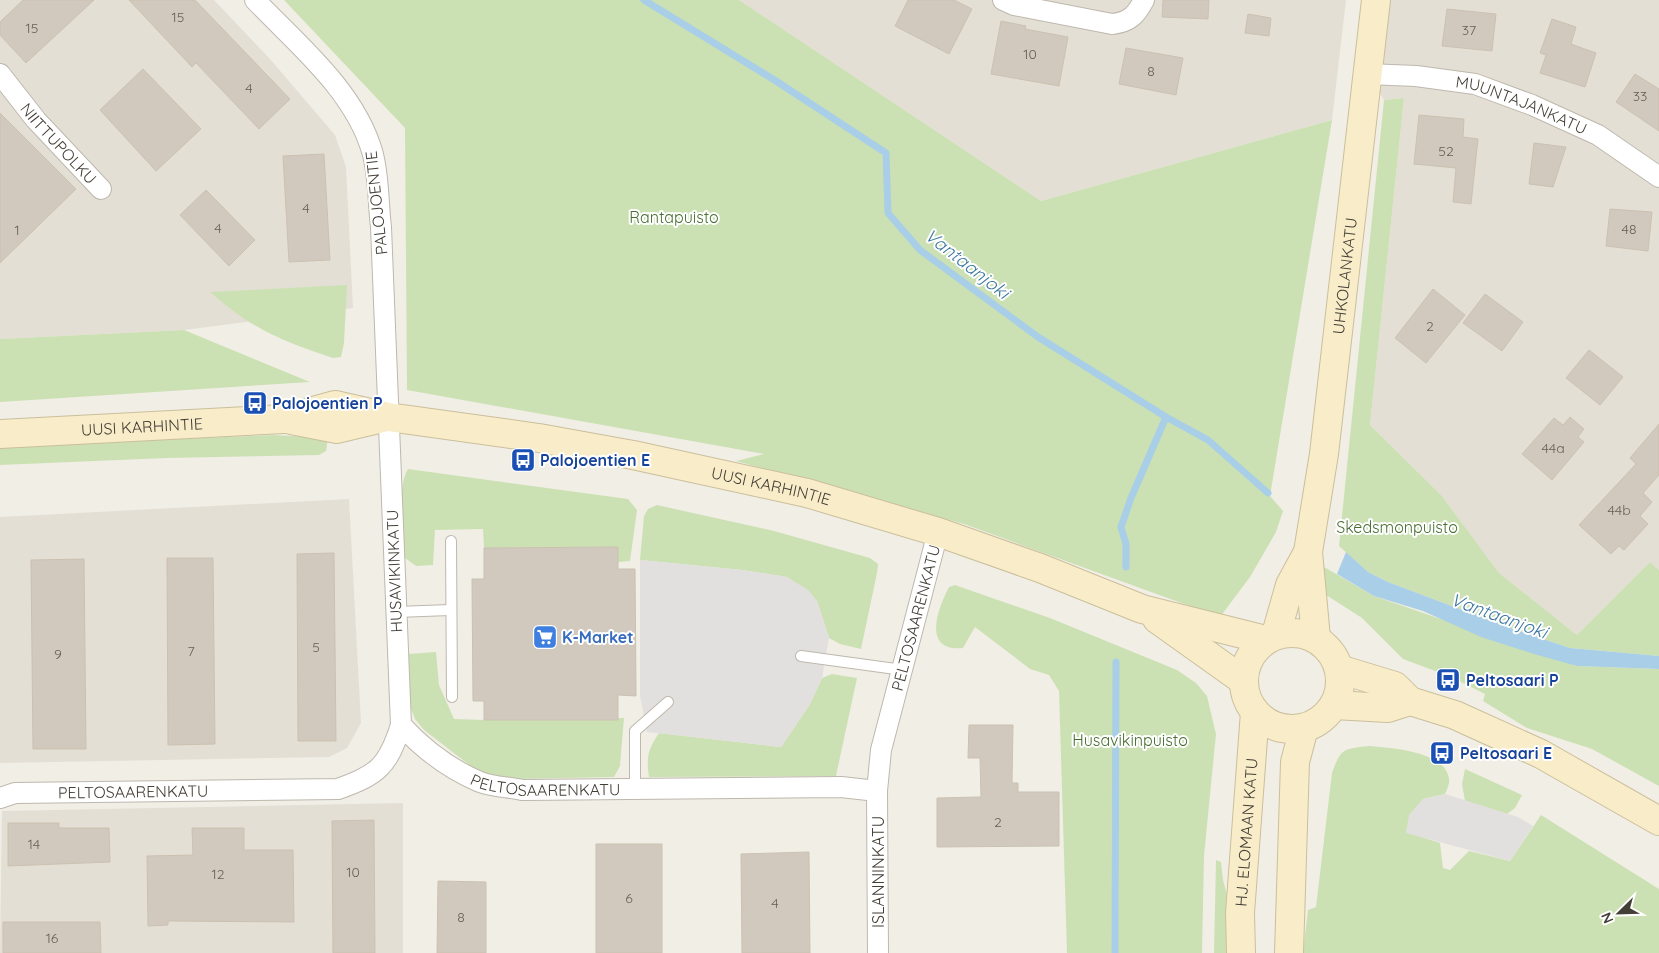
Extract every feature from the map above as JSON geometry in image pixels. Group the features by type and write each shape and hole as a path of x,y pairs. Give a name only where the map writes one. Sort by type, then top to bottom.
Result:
{"street":[{"name":"PALOJOENTIE","path":"255,0 328,77 356,114 372,151 381,227 388,417"},
{"path":"1003,0 1014,5 1112,24 1127,22 1138,12 1144,0"},
{"name":"UHKOLANKATU","path":"1316,638 1308,552 1324,454 1376,0"},
{"name":"NIITTUPOLKU","path":"0,74 36,120 101,188"},
{"name":"MUUNTAJANKATU","path":"1368,74 1416,76 1475,84 1532,105 1598,134 1659,177"},
{"name":"UUSI KARHINTIE","path":"0,434 284,419 337,429 388,417 539,438 643,457 807,493 938,532 1040,568 1142,609 1271,637"},
{"name":"HUSAVIKINKATU","path":"388,417 401,725"},
{"name":"PELTOSAARENKATU","path":"0,798 15,793 338,789 362,781 384,764 392,751 401,725 420,746 456,770 482,782 522,790 841,787 877,791 880,750 938,532"},
{"name":"UHKOLANKATU","path":"1271,637 1290,585 1308,552"},
{"name":"UUSI KARHINTIE","path":"1142,609 1244,681"},
{"path":"1296,632 1316,638 1334,656 1339,669 1339,693 1334,705 1316,723 1304,728 1290,729 1277,727 1265,721 1255,712 1246,697 1244,681 1246,665 1254,651 1271,637 1296,632"},
{"path":"1339,669 1395,686 1410,701 1455,715 1541,754 1659,820"},
{"path":"1334,705 1388,708 1410,701"},
{"name":"HJ. ELOMAAN KATU","path":"1241,953 1240,912 1255,712"},
{"path":"1289,953 1295,762 1304,728"},
{"name":"ISLANNINKATU","path":"877,791 878,953"}],"lane":[{"path":"451,542 452,697"},
{"path":"396,612 450,610"},
{"path":"801,656 902,670"},
{"path":"635,788 635,731 668,702"}],"shaded area":[{"path":"0,0 214,0 270,59 335,135 346,167 353,308 184,330 0,339"},
{"path":"739,0 1346,0 1332,120 1041,201"},
{"path":"1376,0 1659,0 1659,570 1650,562 1577,635 1499,573 1442,496 1370,425 1404,98 1384,100 1367,74"},
{"path":"349,499 361,723 347,748 329,757 0,763 0,517"},
{"path":"640,560 742,570 787,577 808,590 817,601 829,638 822,678 810,704 781,747 647,732 640,696"},
{"path":"1445,794 1518,817 1533,826 1510,861 1406,833 1409,815 1423,799"},
{"path":"403,803 403,953 0,953 2,811"}],"green space":[{"name":"Rantapuisto","path":"284,0 739,0 1041,201 1332,120 1270,496 1283,511 1276,532 1250,577 1220,617 964,524 736,461 764,454 407,390 405,128"},
{"name":"Skedsmonpuisto","path":"1404,98 1370,425 1442,496 1499,573 1577,635 1650,562 1659,570 1659,656 1570,648 1510,628 1388,582 1368,572 1339,546 1384,100"},
{"path":"347,285 344,343 341,357 333,358 298,346 254,325 210,292"},
{"path":"184,330 310,382 0,402 0,339"},
{"path":"274,435 328,438 326,451 319,455 167,458 0,465 0,446"},
{"path":"408,469 628,499 637,510 630,561 618,562 618,547 484,548 483,529 435,530 433,565 416,566 405,558 402,525 402,488"},
{"path":"657,505 774,531 870,558 878,564 861,649 840,644 829,638 817,601 787,577 742,570 640,560 644,516 648,509"},
{"path":"1324,567 1374,596 1577,666 1659,669 1659,786 1592,749 1527,728 1483,701 1485,694 1451,677 1403,659 1362,618 1323,593"},
{"name":"Husavikinpuisto","path":"955,585 1050,618 1177,670 1196,683 1207,696 1216,734 1204,856 1202,953 1067,953 1059,691 1049,675 1030,669 975,627 963,648 950,647 942,643 937,636 938,617 949,587"},
{"path":"436,652 439,685 454,719 624,718 620,766 614,777 514,779 496,777 476,770 424,730 415,719 410,706 408,654"},
{"path":"832,674 857,678 836,776 649,777 649,754 652,744 659,733 781,747 810,704 822,678"},
{"path":"1369,746 1416,753 1438,762 1446,770 1449,781 1445,794 1423,799 1406,832 1440,843 1443,868 1450,870 1469,851 1510,861 1541,815 1659,889 1659,953 1303,953 1308,910 1316,907 1332,773 1344,751"},
{"path":"1465,769 1522,795 1515,808 1507,814 1465,801 1462,784"},
{"path":"1216,860 1221,862 1223,880 1230,907 1232,953 1214,953"}],"water":[{"path":"1346,552 1368,572 1388,582 1510,628 1570,648 1659,656 1659,669 1577,666 1481,637 1423,611 1374,596 1337,574"}],"building":[{"path":"23,0 94,0 26,63 0,35 0,22"},
{"path":"129,0 195,0 290,99 259,129 196,63 192,67"},
{"path":"908,0 954,0 972,9 949,54 895,26"},
{"path":"1163,0 1209,0 1208,19 1162,17"},
{"path":"1447,9 1496,14 1492,51 1442,46"},
{"path":"1248,14 1271,18 1269,36 1245,33"},
{"path":"1552,19 1576,27 1571,44 1596,53 1585,87 1540,73 1546,55 1540,53"},
{"path":"1001,21 1026,26 1025,29 1068,37 1059,86 991,74"},
{"path":"1126,48 1183,58 1176,95 1119,84"},
{"path":"143,69 201,129 156,171 100,110"},
{"path":"1635,74 1659,89 1659,131 1616,102"},
{"path":"0,113 76,189 0,263"},
{"path":"1419,115 1464,119 1463,137 1478,139 1471,204 1453,202 1456,168 1414,164"},
{"path":"1534,143 1566,147 1553,187 1529,184"},
{"path":"324,154 330,260 289,262 283,156"},
{"path":"206,190 255,240 229,266 180,215"},
{"path":"1610,209 1652,212 1648,251 1606,246"},
{"path":"1433,289 1465,315 1426,363 1395,338"},
{"path":"1485,294 1523,322 1502,351 1463,323"},
{"path":"1589,350 1623,377 1600,405 1566,378"},
{"path":"1570,417 1584,429 1578,437 1584,442 1552,480 1522,454 1554,418 1563,425"},
{"path":"1659,424 1659,475 1643,493 1652,502 1640,516 1648,524 1624,550 1619,546 1611,554 1579,525 1636,464 1630,458"},
{"name":"K-Market","path":"618,547 618,569 635,569 636,696 618,695 618,720 484,720 484,701 473,701 472,579 484,579 484,548"},
{"path":"334,553 336,741 298,741 297,554"},
{"path":"167,558 213,558 215,744 168,745"},
{"path":"84,559 86,749 33,749 31,560"},
{"path":"969,725 1013,725 1012,783 1018,783 1018,792 1059,792 1059,846 937,847 937,798 981,797 980,758 968,758"},
{"path":"374,820 375,953 333,953 332,821"},
{"path":"8,823 59,823 59,828 109,828 110,862 8,866"},
{"path":"192,828 244,828 244,850 293,850 294,922 168,921 168,925 148,926 147,856 193,855"},
{"path":"596,844 662,844 662,953 596,953"},
{"path":"809,852 810,953 742,953 741,854"},
{"path":"438,881 486,882 486,953 437,953"},
{"path":"3,922 100,922 101,953 3,953"}],"waterway":[{"name":"Vantaanjoki","path":"644,0 776,81 886,153 888,213 920,250 1038,337 1166,417 1208,440 1268,493"},
{"path":"1126,567 1126,544 1121,527 1131,498 1166,417"},
{"path":"1115,953 1116,662"}],"place":[{"name":"Palojoentien P","path":"255,403"},
{"name":"Palojoentien E","path":"523,460"},
{"name":"K-Market","path":"545,637"},
{"name":"Peltosaari P","path":"1448,680"},
{"name":"Peltosaari E","path":"1442,753"}]}
